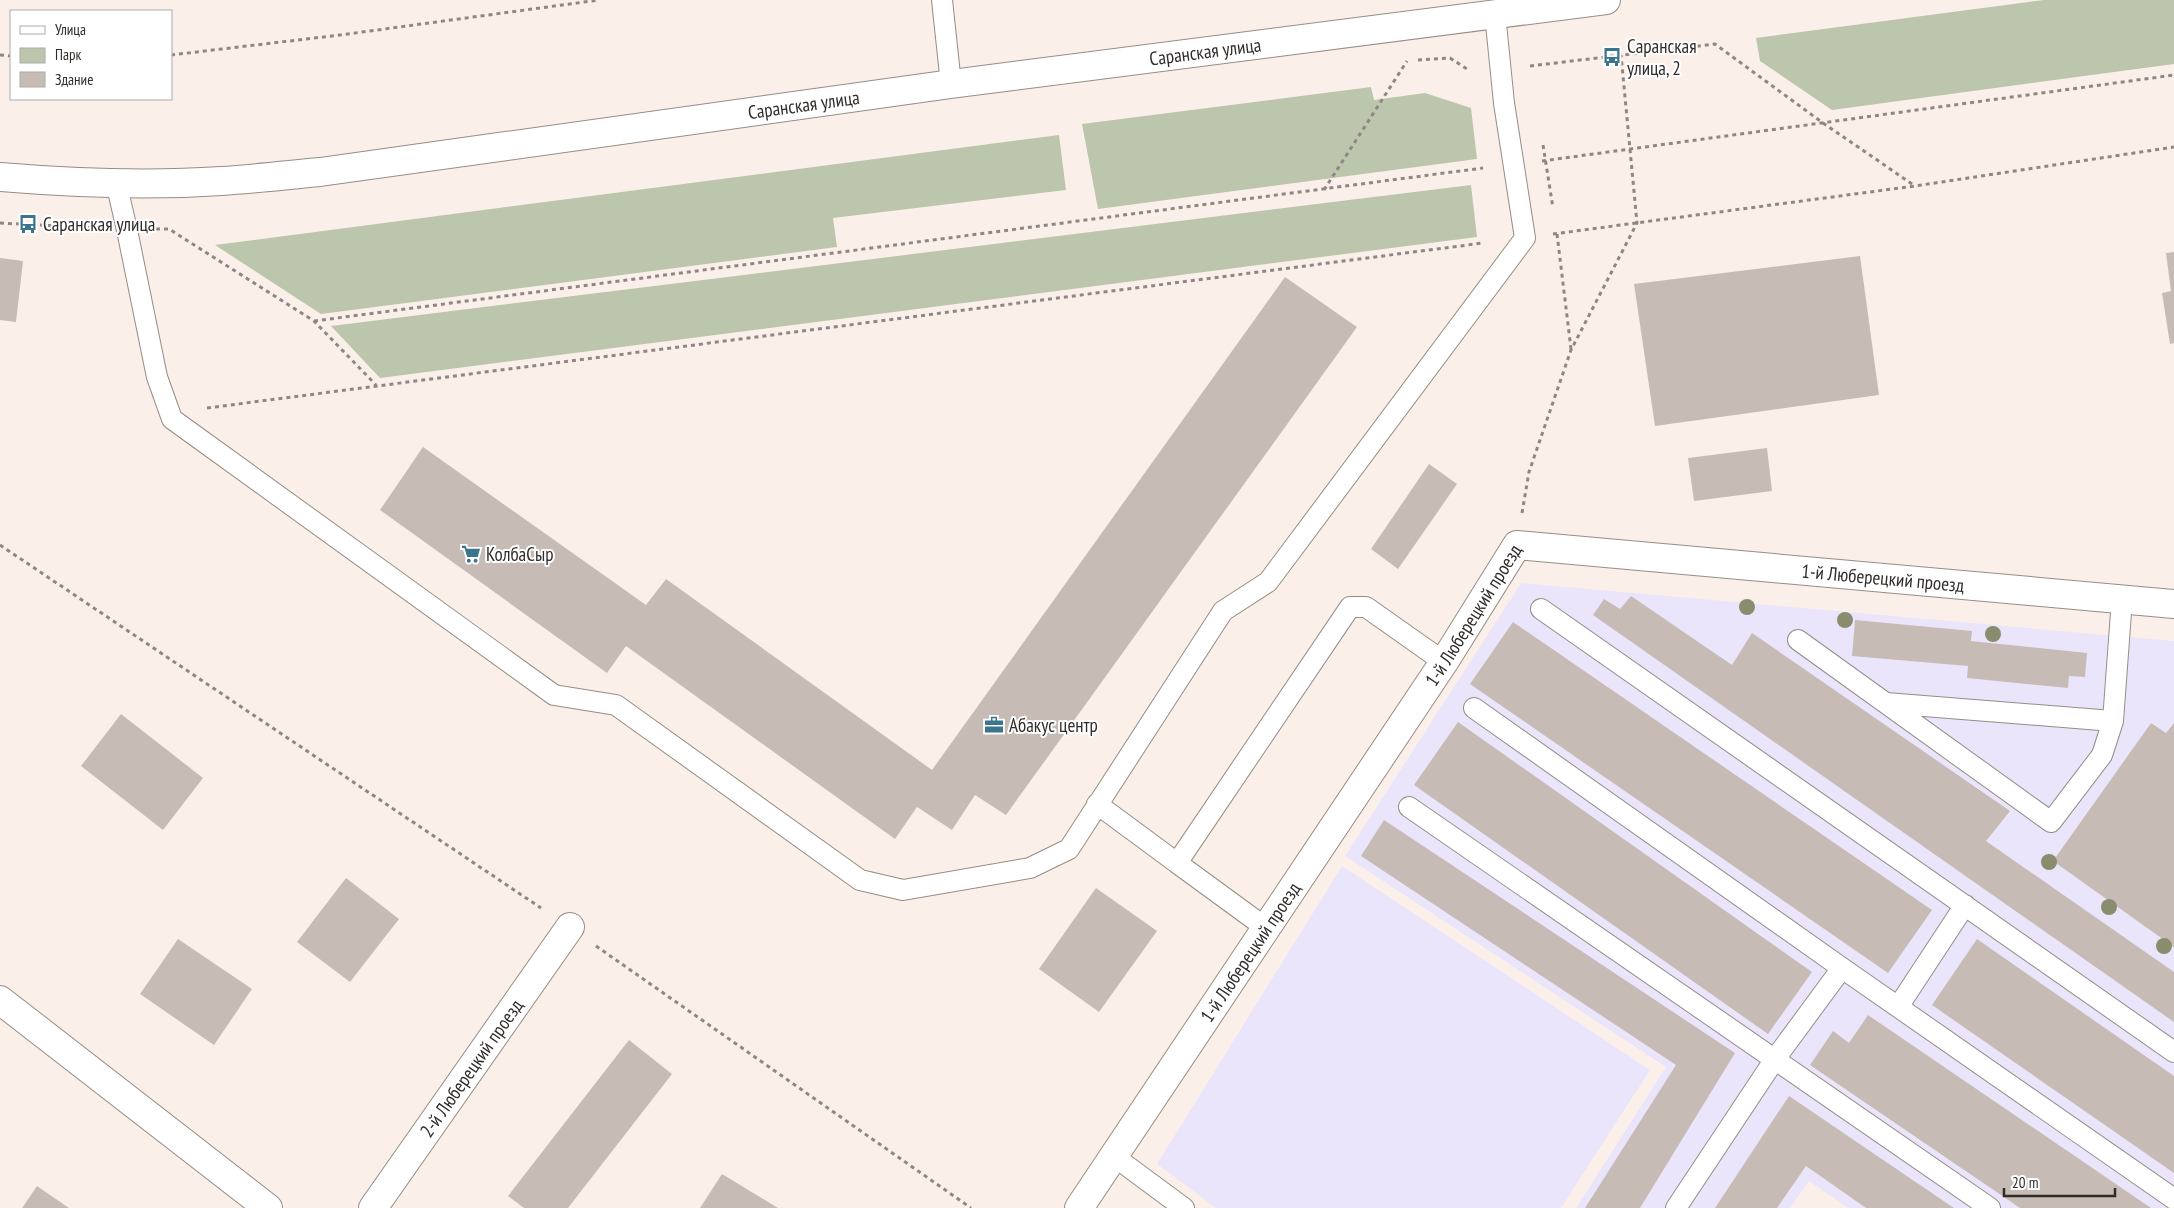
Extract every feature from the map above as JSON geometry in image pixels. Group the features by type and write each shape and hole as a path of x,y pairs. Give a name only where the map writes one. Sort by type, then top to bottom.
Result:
{"street":[{"name":"Саранская улица","path":"0,176 116,182 219,181 320,172 951,84 1606,0"},
{"name":"1-й Люберецкий проезд","path":"1080,1208 1444,662 1517,545 2174,604"},
{"name":"2-й Люберецкий проезд","path":"374,1208 570,927"},
{"path":"0,1000 268,1208"}],"lane":[{"path":"942,0 951,84"},
{"path":"116,182 157,377 172,419 554,695 616,705 860,880 903,890 1030,868 1068,849 1223,611 1268,582 1525,238 1504,103 1495,14"},
{"path":"1798,640 2051,822 2102,755 2113,721 2122,599"},
{"path":"1177,863 1350,607 1366,607 1444,662"},
{"path":"1541,609 2174,1052"},
{"path":"1886,702 2113,721"},
{"path":"1474,708 1842,968 2174,1199"},
{"path":"1097,804 1266,928"},
{"path":"1409,807 1990,1208"},
{"path":"1898,1007 1965,905"},
{"path":"1676,1208 1775,1059 1842,968"},
{"path":"1115,1157 1184,1208"}],"path":[{"path":"172,54 340,35 600,0"},
{"path":"1504,103 1529,66 1715,44 1823,123 1915,186"},
{"path":"1517,545 1529,472 1571,350 1637,223 1621,55"},
{"path":"1324,190 1406,61"},
{"path":"377,386 314,321 1631,150 2174,75"},
{"path":"170,412 1525,238 1915,186 2174,147"},
{"path":"0,545 570,927 971,1208"}],"shaded area":[{"path":"1521,583 2174,641 2174,1208 1848,1208 1809,1181 1790,1208 1576,1208 1666,1067 1345,856"},
{"path":"1342,866 1650,1070 1561,1208 1216,1208 1157,1164"}],"green space":[{"path":"2044,0 2174,0 2174,64 1832,110 1760,61 1756,38"},
{"path":"1371,87 1374,100 1425,93 1471,108 1477,159 1098,209 1082,124"},
{"path":"1059,135 1066,190 833,218 837,247 321,314 215,245"},
{"path":"1471,185 1477,237 380,378 331,326"}],"building":[{"path":"2174,252 2174,343 2170,344 2162,293 2171,291 2166,253"},
{"path":"1860,256 1879,395 1655,426 1634,284"},
{"path":"0,258 23,261 16,322 0,320"},
{"path":"1285,277 1357,327 1006,815 975,795 952,830 917,807 895,839 626,646 607,673 380,510 423,447 646,605 666,579 932,770"},
{"path":"1767,448 1772,491 1694,501 1688,458"},
{"path":"1429,464 1457,484 1398,569 1371,549"},
{"path":"1631,596 1732,665 1752,633 2010,811 1986,841 2174,972 2174,1022 1593,615 1604,599 1620,609"},
{"path":"1855,620 1972,631 1971,641 2087,653 2085,677 2069,676 2068,688 1967,678 1968,666 1852,656"},
{"path":"1513,622 1932,910 1888,973 1470,684"},
{"path":"121,714 203,778 163,830 81,766"},
{"path":"1458,722 1812,972 1768,1034 1414,785"},
{"path":"2151,723 2166,733 2174,723 2174,947 2053,861"},
{"path":"1384,820 1735,1053 1640,1208 1585,1208 1676,1065 1361,856"},
{"path":"346,878 399,919 350,982 297,942"},
{"path":"1096,888 1157,931 1099,1012 1039,969"},
{"path":"178,939 252,989 214,1045 140,994"},
{"path":"1977,939 2174,1076 2174,1173 1932,1005"},
{"path":"1868,1015 2151,1208 2020,1208 1810,1065 1833,1031 1849,1043"},
{"path":"629,1040 672,1074 568,1208 524,1208 508,1196"},
{"path":"1789,1096 1954,1208 1866,1208 1806,1166 1777,1208 1715,1208"},
{"path":"722,1174 778,1208 700,1208"},
{"path":"37,1186 69,1208 22,1208"}],"place":[{"name":"Саранская улица, 2","path":"1612,57"},
{"name":"Саранская улица","path":"28,224"},
{"name":"КолбаСыр","path":"471,554"},
{"name":"Абакус центр","path":"994,725"}]}
